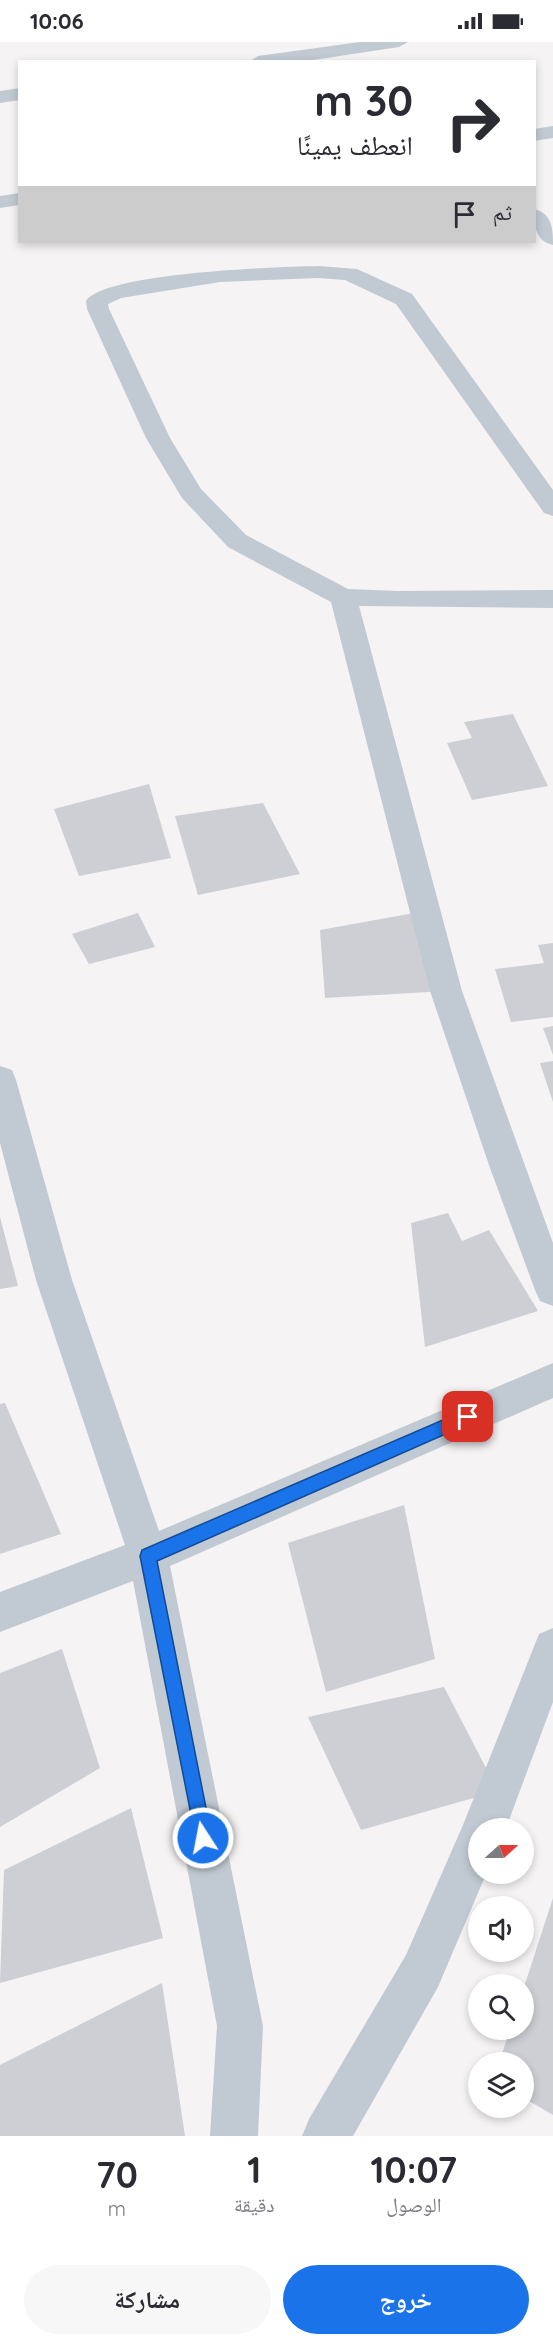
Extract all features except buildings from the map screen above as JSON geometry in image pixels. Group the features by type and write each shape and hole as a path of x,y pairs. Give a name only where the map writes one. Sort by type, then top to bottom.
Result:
{"street":[{"path":"275,60 405,45"},
{"path":"0,97 18,94"},
{"path":"536,135 553,132"},
{"path":"0,202 18,199"},
{"path":"536,217 553,238"},
{"path":"553,508 404,299 349,274 318,272 220,276 116,292 98,302 98,309 158,438 191,493 237,541 343,597 399,600 553,599"},
{"path":"343,597 446,990 507,1168 553,1290"},
{"path":"0,1080 54,1280 148,1556 240,2026 234,2136"},
{"path":"0,1612 148,1556 553,1380"},
{"path":"488,1818 553,1648"},
{"path":"326,2136 422,1971 468,1864"}],"route":[{"path":"203,1838 148,1556 468,1417"}]}
